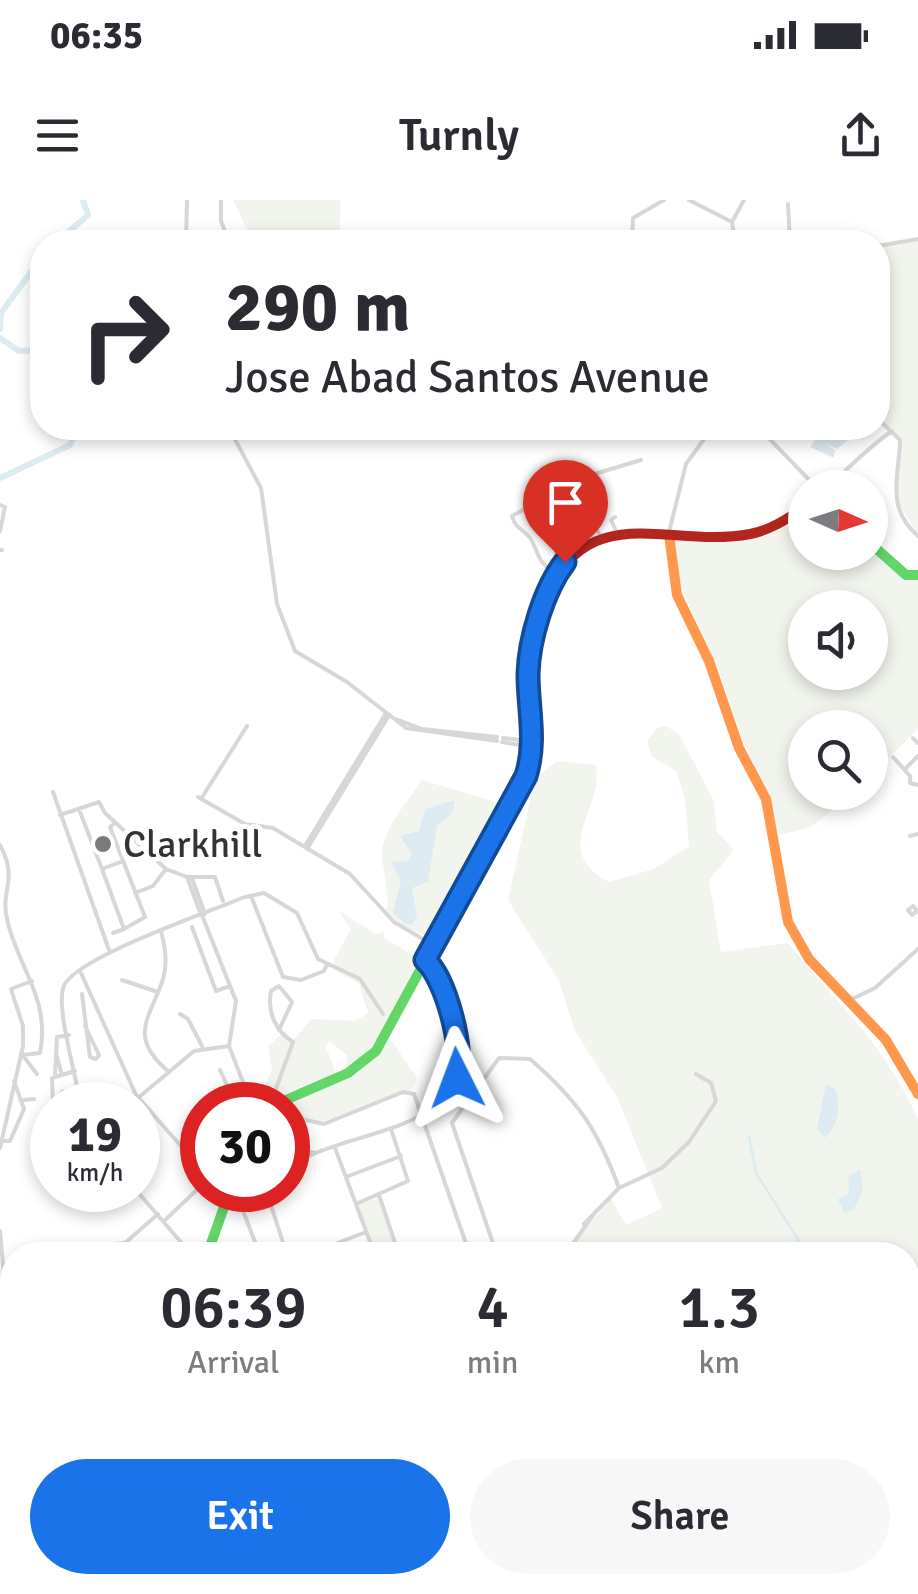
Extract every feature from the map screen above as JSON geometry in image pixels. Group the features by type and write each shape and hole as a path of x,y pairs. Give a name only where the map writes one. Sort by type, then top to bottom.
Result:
{"main road":[{"path":"310,1088 357,1068 376,1051 387,1017 425,960 520,786 532,745 529,666 556,574 565,562 582,547 618,534 753,536 788,519"},
{"path":"668,536 677,595 710,660 739,748 762,788 776,838 790,926 812,961 852,999 894,1050 918,1094"},
{"path":"888,558 906,575 918,575"},
{"path":"211,1242 221,1212"}],"street":[{"path":"186,230 187,200"},
{"path":"221,200 224,230"},
{"path":"632,230 633,218 664,200"},
{"path":"691,200 732,222"},
{"path":"733,230 732,222 744,200"},
{"path":"788,204 789,230"},
{"path":"890,244 918,240"},
{"path":"892,430 900,442 893,498 906,525 918,536"},
{"path":"235,440 261,488 277,604 291,646 415,732 532,745"},
{"path":"668,536 686,464 703,440"},
{"path":"771,440 800,470"},
{"path":"848,470 876,440"},
{"path":"556,574 536,558 532,540 513,524 515,512 581,478 642,460"},
{"path":"0,504 6,507 0,531"},
{"path":"615,517 611,520 618,534"},
{"path":"593,524 602,538"},
{"path":"577,528 582,547"},
{"path":"564,534 582,547"},
{"path":"556,552 565,562"},
{"path":"306,848 388,715"},
{"path":"247,726 200,798 242,822 273,828 356,879 394,922 433,945"},
{"path":"912,738 918,743"},
{"path":"904,769 918,756"},
{"path":"893,757 910,776 910,783 918,784"},
{"path":"910,776 918,774"},
{"path":"53,792 108,950"},
{"path":"60,816 99,802 113,825 166,869 190,878 215,877 223,901"},
{"path":"79,809 124,928"},
{"path":"113,825 145,920 113,933"},
{"path":"910,836 918,834"},
{"path":"0,845 11,866 6,919 32,982 43,1029 40,1053 23,1056"},
{"path":"102,869 123,861"},
{"path":"134,893 153,886 166,869"},
{"path":"190,878 236,1001 230,1046 243,1082"},
{"path":"0,883 10,882"},
{"path":"75,1082 63,988 108,950 264,893 297,913 316,956 360,979 387,1017"},
{"path":"244,898 283,977 301,980 324,971 327,964"},
{"path":"192,927 201,941 216,991 230,986"},
{"path":"161,931 166,964 145,1015 145,1030 157,1059 170,1072"},
{"path":"852,999 875,988 918,949"},
{"path":"310,1157 424,1116 453,1085 460,1060 438,977 425,960"},
{"path":"209,974 217,972"},
{"path":"81,973 130,1082"},
{"path":"122,980 133,980 156,992"},
{"path":"0,1148 23,1056 23,1026 10,989 32,982"},
{"path":"279,1030 292,1002 279,986 271,991 269,1000 279,1030 293,1042 280,1082"},
{"path":"82,994 90,1043"},
{"path":"84,1011 96,1005"},
{"path":"180,1014 192,1025 203,1048"},
{"path":"57,1028 58,1074"},
{"path":"57,1037 69,1035"},
{"path":"156,1082 184,1056 203,1048 230,1046"},
{"path":"23,1056 37,1074"},
{"path":"493,1242 452,1124 499,1058 530,1059 578,1106 602,1139 619,1188"},
{"path":"220,1070 225,1082"},
{"path":"51,1082 58,1074 74,1072"},
{"path":"573,1242 584,1224 619,1188 667,1163 681,1149 716,1101 711,1083 696,1074"},
{"path":"4,1140 9,1142 19,1126 24,1100 14,1082"},
{"path":"310,1121 324,1124 407,1092 417,1096 466,1242"},
{"path":"24,1100 30,1099"},
{"path":"160,1124 180,1145"},
{"path":"356,1204 407,1184 391,1129"},
{"path":"335,1148 369,1242"},
{"path":"310,1150 319,1153"},
{"path":"346,1177 401,1156"},
{"path":"379,1195 395,1242"},
{"path":"164,1221 180,1206"},
{"path":"243,1212 255,1242"},
{"path":"273,1212 283,1242"},
{"path":"125,1242 158,1214 180,1242"},
{"path":"340,1242 366,1232"}],"shaded area":[{"path":"233,200 341,200 340,230 247,230"},
{"path":"918,241 918,534 896,500 900,440 890,430 890,245"},
{"path":"815,440 848,440 837,449 823,442 835,450 834,458 810,447"},
{"path":"788,526 788,570 888,570 888,562 901,576 918,580 918,729 888,758 888,710 788,710 788,810 832,810 811,827 780,835 762,779 685,595 673,542 768,534"},
{"path":"666,726 679,734 714,801 717,832 734,850 709,880 721,952 788,943 875,1046 918,1119 918,1242 577,1242 611,1199 626,1225 662,1208 618,1099 575,1031 559,981 508,900 533,788 538,776 557,761 596,765 597,781 580,842 582,856 591,869 609,882 654,869 689,846 685,798 676,771 652,757 647,741 657,728"},
{"path":"422,780 500,803 428,937 400,924 387,911 382,857 390,826"},
{"path":"455,800 452,813 437,826 428,882 412,888 417,917 412,924 405,924 393,912 401,881 391,862 407,861 412,854 400,836 419,831 425,809"},
{"path":"339,911 376,934 384,932 384,938 419,959 389,1020 370,1048 346,1068 347,1055 329,1041 326,1047 336,1073 310,1084 267,1082 272,1070 268,1046 285,1032 293,1040 312,1019 355,1021 368,1013 359,984 333,969 334,959 351,930"},
{"path":"391,1040 417,1078 411,1091 325,1121 310,1120 310,1094 360,1072"},
{"path":"826,1085 835,1089 838,1109 833,1128 824,1138 817,1128"},
{"path":"860,1169 863,1189 854,1209 844,1213 838,1199 849,1194 848,1178"},
{"path":"378,1198 393,1242 371,1242 358,1204"}],"waterway":[{"path":"71,230 88,215 83,200"},
{"path":"0,329 1,313 30,273"},
{"path":"0,338 19,351 30,351"},
{"path":"0,478 70,445 72,440"},
{"path":"749,1136 756,1173 800,1242"}],"traffic: fast":[{"path":"888,559 906,575 918,575"},
{"path":"310,1089 348,1073 376,1051 520,786 531,744 529,658 548,590"},
{"path":"212,1242 222,1212"}],"traffic: slow":[{"path":"669,535 677,595 709,661 739,748 766,799 788,922 809,959 886,1040 918,1094"}],"traffic: jam":[{"path":"548,590 567,562 588,545 612,536 637,533 721,537 750,534 788,518"}],"place":[{"name":"Clarkhill","path":"103,844"}],"route":[{"path":"457,1078 460,1060 456,1036 438,977 425,960 526,776 533,742 530,656 551,584 565,562"}]}
